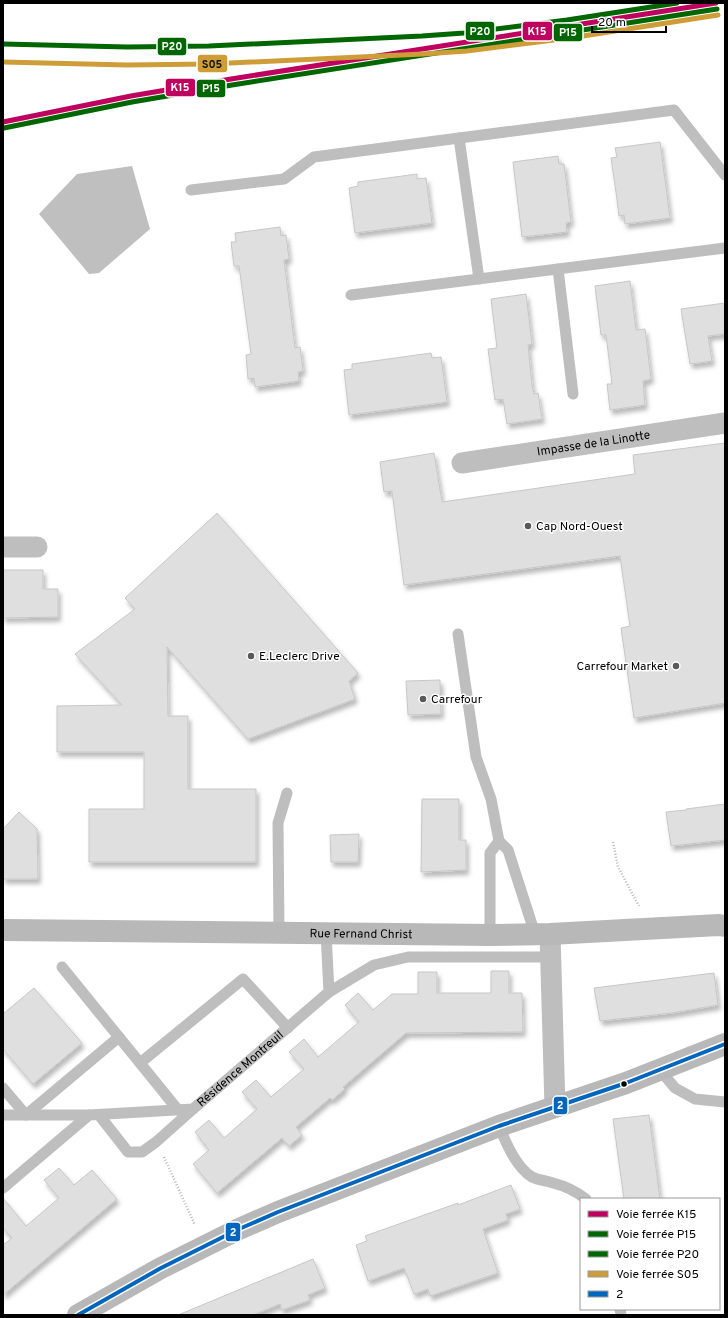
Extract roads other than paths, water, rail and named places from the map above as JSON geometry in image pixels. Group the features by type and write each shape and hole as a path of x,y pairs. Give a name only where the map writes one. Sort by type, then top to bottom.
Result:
{"main road":[{"name":"Rue Fernand Christ","path":"3,930 490,935 542,934 723,925"},
{"path":"78,1315 161,1268 204,1246 278,1212 498,1126 555,1108 660,1070 725,1044"}],"street":[{"name":"Impasse de la Linotte","path":"462,463 725,423"},
{"path":"3,547 37,546"},
{"path":"542,934 551,957 555,1108"}],"lane":[{"path":"191,190 284,179 314,157 674,110 725,175"},
{"path":"459,138 479,279"},
{"path":"351,295 725,248"},
{"path":"558,269 573,394"},
{"path":"458,634 476,757 491,799 499,841 508,850 542,934"},
{"path":"279,932 278,823 287,793"},
{"path":"490,935 490,853 499,841"},
{"path":"326,933 329,992"},
{"name":"Résidence Montreuil","path":"3,1115 94,1115 193,1109 329,992 374,965 408,958 551,957"},
{"path":"62,967 178,1110"},
{"path":"140,1063 243,979 288,1028"},
{"path":"3,1088 26,1115 119,1036"},
{"path":"660,1070 675,1088 695,1099 725,1102"},
{"path":"3,1188 94,1115 128,1152 142,1152 156,1142 193,1109"},
{"path":"498,1126 510,1150 521,1166 533,1178 555,1183 585,1198"}],"rail line":[{"name":"P20","path":"3,44 127,47 209,46 422,36 464,33 567,20 677,3"},
{"name":"K15","path":"3,122 131,96 231,79 716,3"},
{"name":"P15","path":"4,128 132,102 232,85 717,9"},
{"name":"S05","path":"3,62 127,65 209,64 423,54 467,51 570,38 718,15"}],"place":[{"name":"Cap Nord-Ouest","path":"528,526"},
{"name":"E.Leclerc Drive","path":"251,656"},
{"name":"Carrefour Market","path":"676,666"},
{"name":"Carrefour","path":"423,699"}]}
